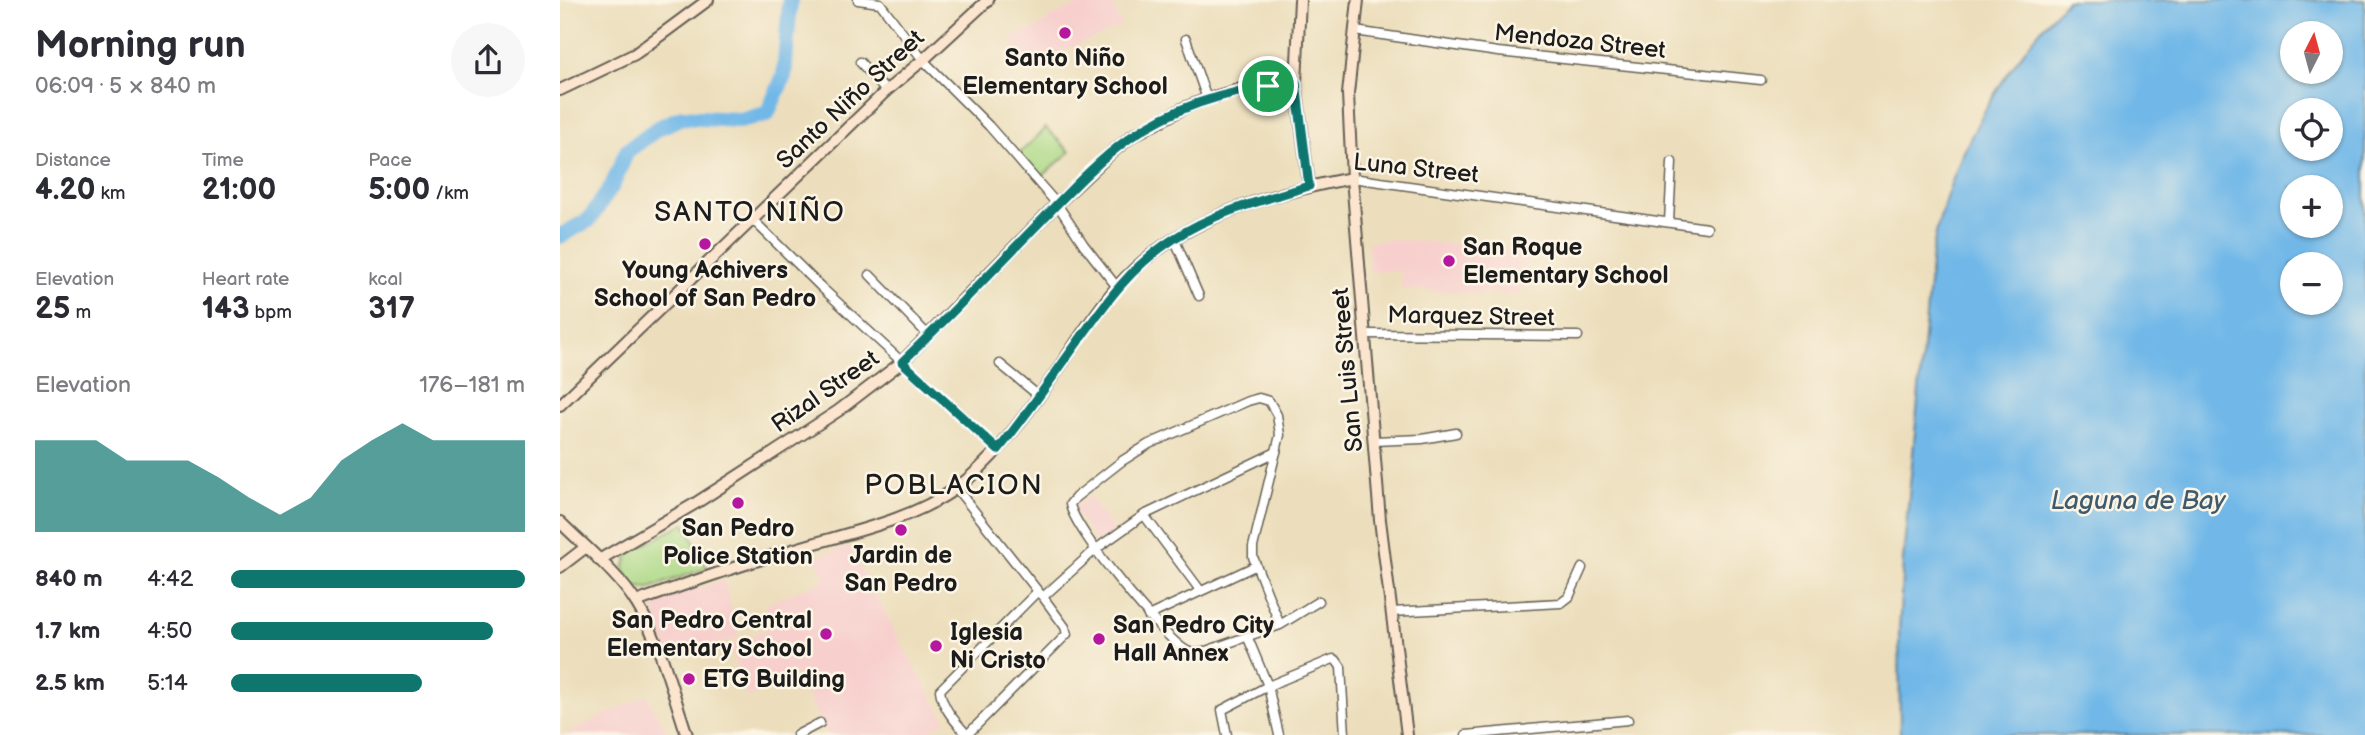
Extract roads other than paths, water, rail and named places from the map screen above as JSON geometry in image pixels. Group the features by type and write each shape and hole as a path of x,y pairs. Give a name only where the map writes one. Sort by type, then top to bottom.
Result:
{"street":[{"path":"560,90 635,54 708,0"},
{"path":"858,0 877,1 880,4 923,60 989,126 1057,204 1084,245 1117,287"},
{"name":"Santo Niño Street","path":"560,405 886,91 988,0"},
{"path":"1300,0 1296,83 1309,186"},
{"name":"San Luis Street","path":"1358,0 1348,94 1353,178 1374,441 1391,612 1407,735"},
{"name":"Mendoza Street","path":"1355,31 1499,52 1761,80"},
{"path":"1186,39 1207,99"},
{"path":"860,62 886,91"},
{"name":"Rizal Street","path":"599,560 838,411 902,362 1057,204 1132,136 1184,108 1207,99 1241,89 1296,83"},
{"path":"1669,222 1672,162"},
{"name":"Luna Street","path":"636,602 735,567 894,519 927,505 956,488 998,450 1117,287 1174,238 1251,203 1309,186 1353,178 1707,228"},
{"path":"752,219 998,450"},
{"path":"1174,238 1199,296"},
{"path":"870,275 929,337"},
{"name":"Marquez Street","path":"1365,334 1578,336"},
{"path":"1000,363 1039,396"},
{"path":"1280,625 1255,566 1253,547 1280,435 1277,415 1269,401 1259,398 1248,401 1149,444 1122,461 1070,504 1072,513 1096,549 1148,616 1183,648 1193,653 1248,638 1280,625 1319,601"},
{"path":"1374,441 1422,439 1456,433"},
{"path":"956,488 1040,594 1065,627 1067,635 967,735 952,717 941,698 940,690 1040,594 1144,515 1276,452"},
{"path":"1144,515 1200,590"},
{"path":"560,522 599,560 636,602 649,624 687,735"},
{"path":"560,567 586,547"},
{"path":"1148,616 1255,566"},
{"path":"1391,612 1561,603 1569,597 1582,568"},
{"path":"1248,638 1268,686 1279,735"},
{"path":"1227,735 1222,710 1328,659 1336,660 1341,667 1345,735"},
{"path":"1466,735 1628,719"},
{"path":"797,735 820,723"}],"water":[{"name":"Laguna de Bay","path":"2067,0 2365,0 2365,735 1900,735 1899,632 1903,559 1932,252 1951,182 1965,149 2000,85"}],"waterway":[{"path":"560,236 589,220 612,186 627,151 658,128 682,117 739,120 767,114 784,76 790,0"}],"place":[{"name":"Santo Niño Elementary School","path":"1065,33"},
{"name":"Young Achivers School of San Pedro","path":"705,244"},
{"name":"San Roque Elementary School","path":"1449,261"},
{"name":"San Pedro Police Station","path":"738,503"},
{"name":"Jardin de San Pedro","path":"901,530"},
{"name":"San Pedro Central Elementary School","path":"826,634"},
{"name":"San Pedro City Hall Annex","path":"1099,639"},
{"name":"Iglesia Ni Cristo","path":"936,646"},
{"name":"ETG Building","path":"689,679"}],"district":[{"name":"SANTO NIÑO","path":"750,211"},
{"name":"POBLACION","path":"954,484"}]}
